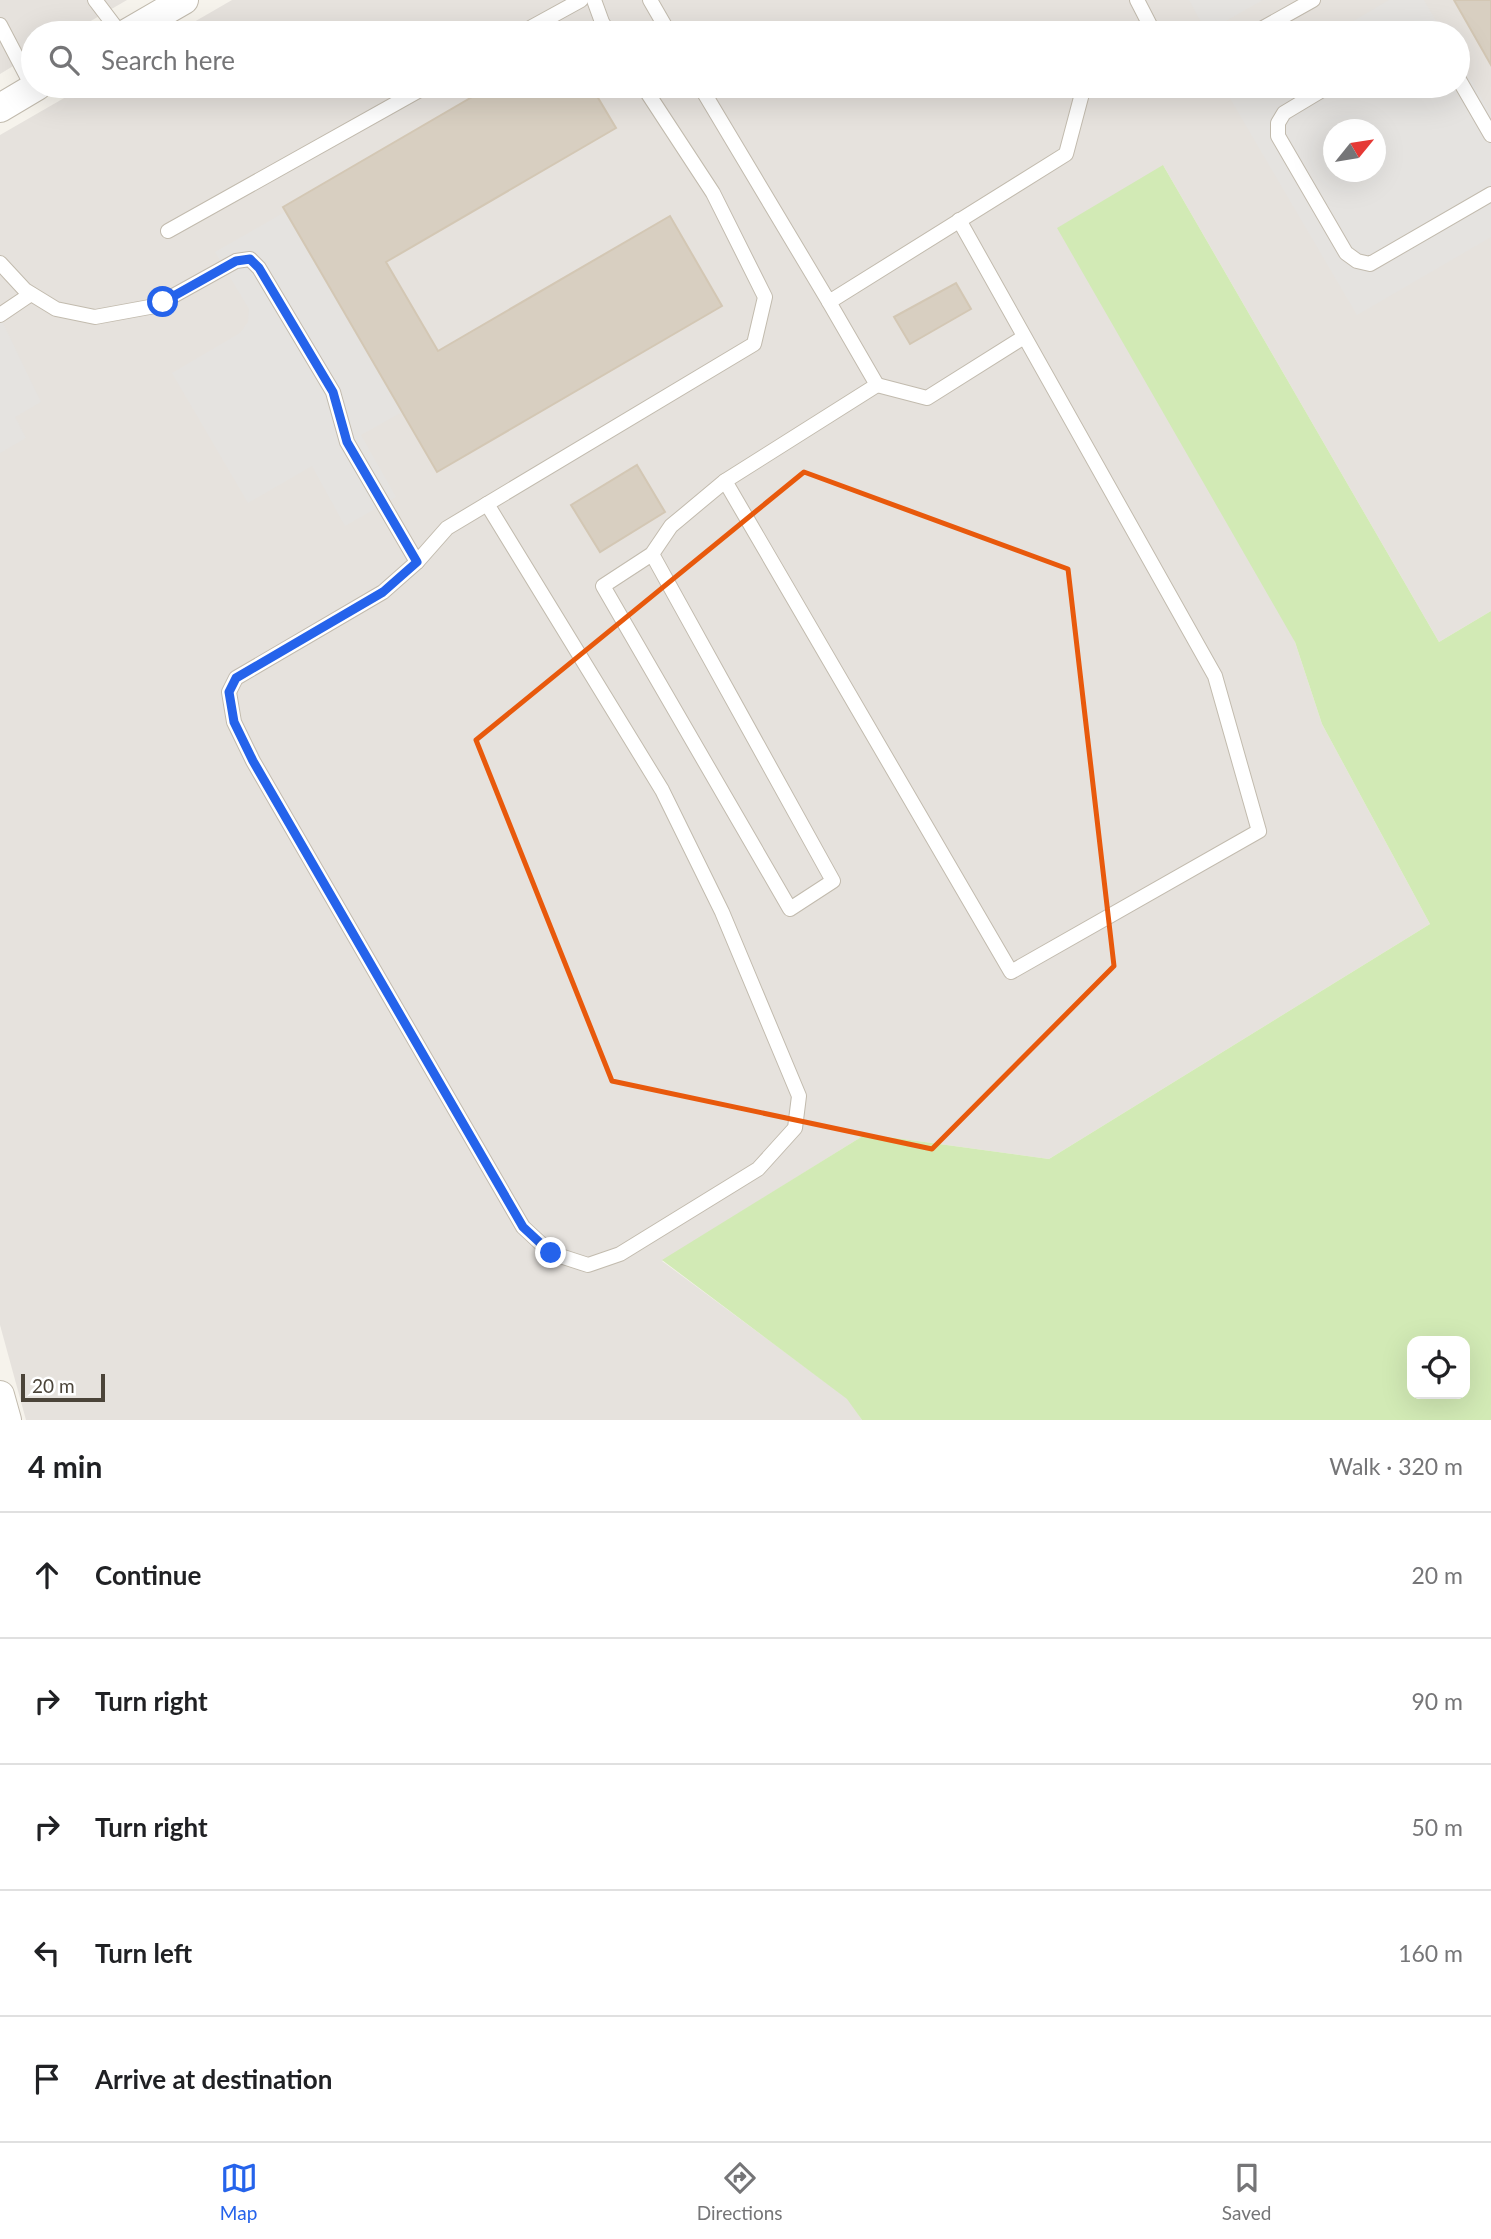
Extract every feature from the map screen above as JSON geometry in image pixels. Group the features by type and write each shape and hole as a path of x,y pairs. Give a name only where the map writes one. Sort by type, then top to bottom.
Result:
{"street":[{"path":"148,21 184,0"},
{"path":"0,107 21,95"},
{"path":"0,1395 7,1420"}],"lane":[{"path":"95,0 111,21"},
{"path":"543,21 581,0"},
{"path":"594,0 602,21"},
{"path":"650,0 662,21"},
{"path":"1137,0 1148,21"},
{"path":"1274,21 1308,1"},
{"path":"0,25 21,62"},
{"path":"168,231 406,98"},
{"path":"487,504 662,790 722,912 799,1096 795,1128 758,1169 620,1254 588,1265 551,1253 523,1227 260,773 234,722 229,692 236,678 383,592 417,562 447,528 487,504 754,344 765,297 713,193 651,98"},
{"path":"708,98 877,385 927,398 1024,337"},
{"path":"829,302 1066,154 1081,98"},
{"path":"1309,98 1284,113 1278,123 1278,136 1346,253 1357,261 1370,264 1491,194"},
{"path":"1470,98 1491,135"},
{"path":"725,481 1011,972 1259,831 1215,676 959,220"},
{"path":"0,263 31,294 56,309 95,317 155,306 236,261 250,259 259,268 333,392 347,442 417,562"},
{"path":"0,315 31,294"},
{"path":"652,554 833,881 790,909 603,586 652,554 671,526 725,481 877,385"}],"highlighted area":[{"path":"804,472 1068,569 1114,966 932,1149 612,1081 476,740"}],"shaded area":[{"path":"0,0 127,0 91,21 21,21 21,61 0,74"},
{"path":"232,0 1491,0 1491,611 1439,642 1163,165 1295,642 1322,724 1430,924 1049,1159 866,1134 662,1261 848,1399 862,1420 26,1420 0,1325 0,135 64,98 1470,98 1470,21 196,21"},
{"path":"1189,0 1263,0 1226,21 1200,21"},
{"path":"1389,0 1424,0 1436,21 1353,21"},
{"path":"1470,78 1491,114 1491,237 1357,315 1230,98 1470,98"},
{"path":"285,212 402,412 361,435 396,497 345,526 312,466 248,503 172,373 240,333 248,322 249,309 215,252"},
{"path":"0,317 41,402 15,417 26,438 0,453"}],"green space":[{"path":"1163,165 1439,642 1491,611 1491,1420 862,1420 847,1399 662,1260 866,1134 1049,1159 1430,924 1322,724 1295,642 1057,228"}],"building":[{"path":"1454,0 1491,0 1491,65 1470,28 1470,21 1466,21"},
{"path":"470,98 598,98 616,128 386,262 438,351 670,216 722,306 437,472 283,207"},
{"path":"956,283 971,309 910,344 894,317"},
{"path":"637,465 665,512 600,552 571,505"}],"route":[{"path":"163,302 236,261 250,259 259,268 333,392 347,442 417,562 383,592 236,678 229,692 234,722 253,761 523,1227 551,1253"}]}
